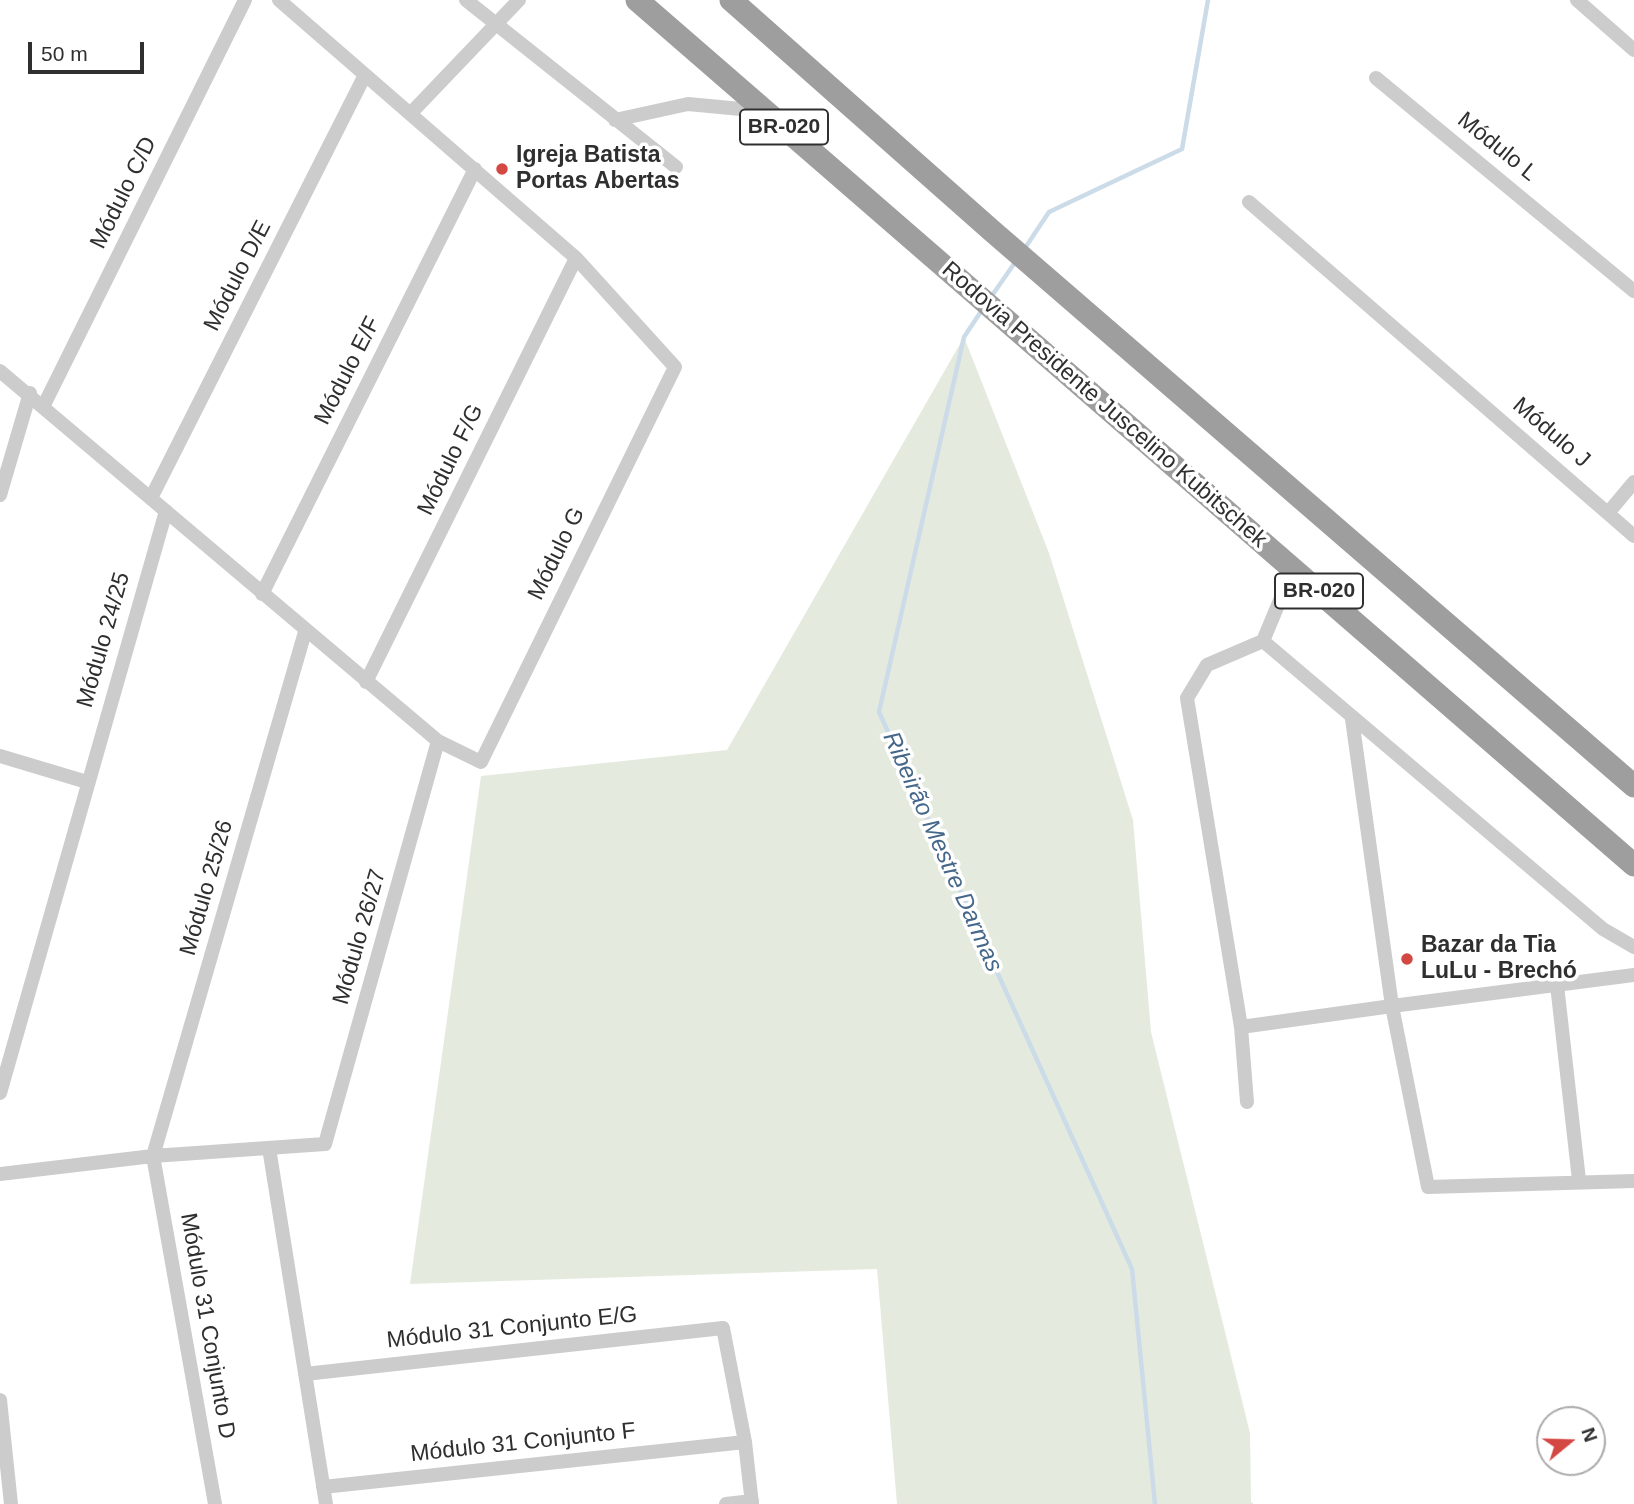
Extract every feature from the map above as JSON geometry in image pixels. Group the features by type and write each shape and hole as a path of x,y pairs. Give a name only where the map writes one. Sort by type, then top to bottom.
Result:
{"highway":[{"name":"Rodovia Presidente Juscelino Kubitschek","path":"637,0 1634,866"},
{"name":"BR-020","path":"731,0 991,230 1634,786"}],"street":[{"name":"Módulo C/D","path":"44,405 245,0"},
{"path":"279,0 576,258"},
{"path":"466,0 495,26 676,167"},
{"path":"411,113 519,0"},
{"path":"1577,0 1634,50"},
{"name":"Módulo D/E","path":"151,498 365,75"},
{"name":"Módulo L","path":"1376,78 1634,290"},
{"path":"615,120 688,104 765,111"},
{"name":"Módulo E/F","path":"262,594 475,169"},
{"name":"Módulo J","path":"1249,202 1634,536"},
{"name":"Módulo G","path":"438,741 481,762 674,367 576,258"},
{"name":"Módulo F/G","path":"366,682 576,258"},
{"path":"0,371 30,393 305,632 438,741"},
{"path":"0,495 30,393"},
{"path":"1608,513 1634,482"},
{"name":"Módulo 24/25","path":"0,1093 166,511"},
{"path":"1247,1102 1241,1027 1187,698 1207,665 1263,641 1293,569"},
{"name":"Módulo 25/26","path":"153,1156 305,632"},
{"path":"1263,641 1603,929 1634,947"},
{"path":"1352,719 1392,1006 1428,1187 1579,1180 1634,1181"},
{"name":"Módulo 26/27","path":"269,1148 325,1144 438,741"},
{"path":"0,756 87,782"},
{"path":"1241,1027 1634,975"},
{"path":"1557,985 1579,1180"},
{"path":"0,1174 153,1156 269,1148 326,1504"},
{"name":"Módulo 31 Conjunto D","path":"153,1156 215,1504"},
{"name":"Módulo 31 Conjunto E/G","path":"305,1374 723,1328 746,1441"},
{"path":"0,1400 11,1504"},
{"path":"726,1504 752,1502 746,1441"},
{"name":"Módulo 31 Conjunto F","path":"323,1487 746,1441"}],"shaded area":[{"path":"964,337 1049,553 1133,820 1151,1032 1250,1433 1251,1502 1254,1504 897,1504 877,1269 410,1284 481,776 727,750"}],"waterway":[{"name":"Ribeirão Mestre Darmas","path":"1025,248 1049,212 1182,149 1208,0"},
{"name":"Ribeirão Mestre Darmas","path":"991,297 1016,261"},
{"name":"Ribeirão Mestre Darmas","path":"982,310 964,337 879,712 1132,1269 1155,1504"}],"place":[{"name":"Igreja Batista Portas Abertas","path":"502,169"},
{"name":"Bazar da Tia LuLu - Brechó","path":"1407,959"}]}
